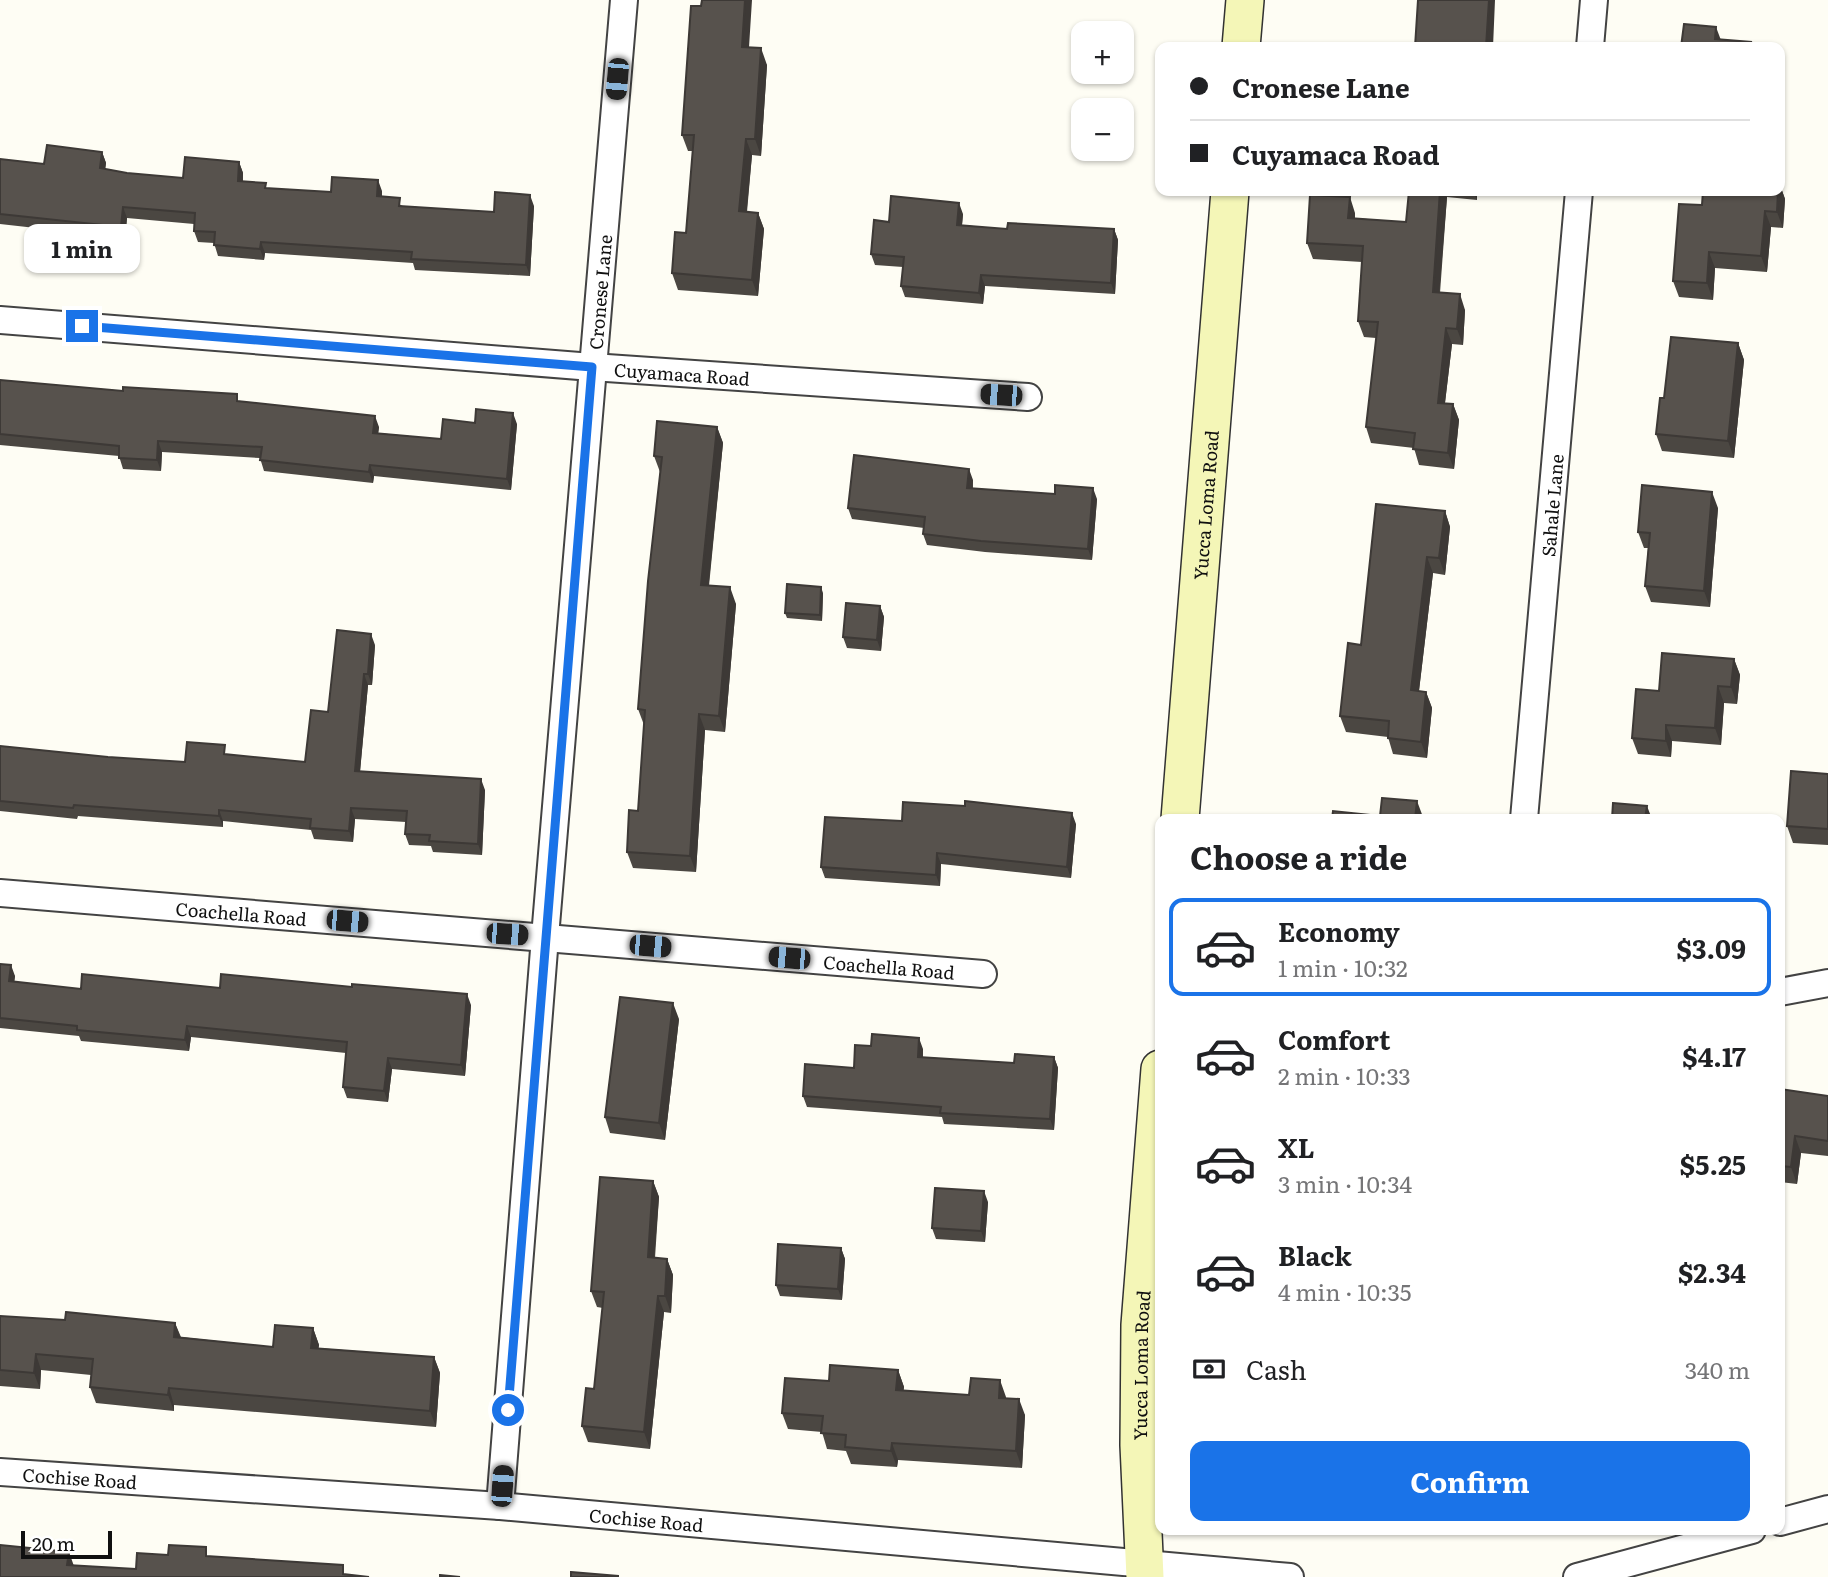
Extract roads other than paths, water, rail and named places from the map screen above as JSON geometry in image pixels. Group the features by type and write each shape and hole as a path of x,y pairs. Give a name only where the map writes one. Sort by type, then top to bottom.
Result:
{"main road":[{"path":"1241,42 1245,0"},
{"name":"Yucca Loma Road","path":"1180,814 1230,196"},
{"name":"Yucca Loma Road","path":"1145,1571 1139,1445 1140,1325 1155,1133"}],"street":[{"name":"Cronese Lane","path":"500,1506 624,0"},
{"path":"1590,42 1594,0"},
{"name":"Sahale Lane","path":"1524,814 1578,196"},
{"name":"Cuyamaca Road","path":"0,320 592,367 1028,397"},
{"name":"Coachella Road","path":"0,893 982,974"},
{"path":"1785,991 1828,983"},
{"name":"Cochise Road","path":"0,1472 500,1506 1145,1571 1290,1577"},
{"path":"1785,1521 1828,1509"},
{"path":"1577,1577 1733,1535"}]}
